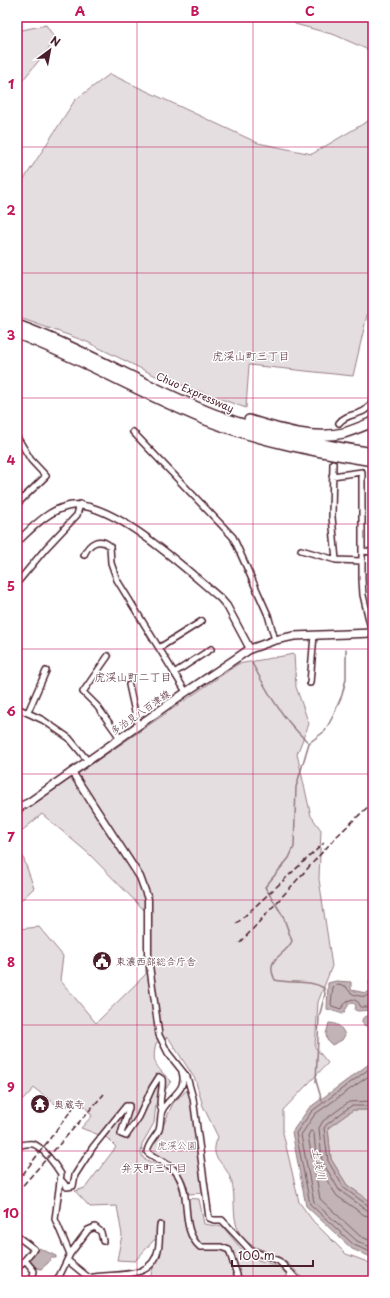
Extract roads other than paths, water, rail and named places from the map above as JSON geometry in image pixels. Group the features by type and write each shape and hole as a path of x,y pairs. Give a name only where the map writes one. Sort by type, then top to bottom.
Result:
{"highway":[{"name":"Chuo Expressway","path":"17,325 67,345 212,413 256,429 306,442 373,453"},
{"name":"Chuo Expressway","path":"17,334 76,358 187,412 231,429 296,448 373,461"},
{"path":"155,387 231,415 278,428 314,435 344,433 373,422"}],"main road":[{"name":"多治見八百津線","path":"17,808 28,803 250,649 275,640 314,635 373,634"}],"street":[{"path":"339,423 343,418 361,413 370,407 373,399"},
{"path":"133,432 233,537 270,621 275,640"},
{"path":"17,437 31,460 46,476 17,503"},
{"path":"333,463 332,517 336,560"},
{"path":"332,476 362,472 363,595 373,634"},
{"path":"17,542 52,512 70,505 80,504 108,514 132,526 220,598 227,606 250,649"},
{"path":"17,583 46,548 77,515 80,504"},
{"path":"84,555 87,547 98,541 103,541 110,546 111,563 116,580 186,692"},
{"path":"301,550 336,560 362,561"},
{"path":"362,551 373,552"},
{"path":"159,648 202,621"},
{"path":"310,683 314,635"},
{"path":"174,673 212,649"},
{"path":"108,656 83,692 97,706 120,738"},
{"path":"28,712 46,671"},
{"path":"129,686 138,726"},
{"path":"17,708 28,712 69,738 88,761"},
{"path":"72,772 140,876 148,899 148,954 159,1036 168,1052 187,1077 191,1090 209,1218 214,1220 222,1220 250,1250 279,1261 298,1281"},
{"path":"162,1111 182,1088 184,1080 181,1069"},
{"path":"60,1179 67,1187 73,1186 75,1175 85,1159 126,1106 129,1106 121,1134 126,1136 139,1117 152,1088 160,1077 163,1083 160,1106 162,1111 159,1129 148,1144 147,1152 175,1171 183,1184 186,1196 188,1222 196,1243 200,1247 221,1247 229,1250 239,1281"},
{"path":"182,1088 188,1087 191,1090"},
{"path":"17,1146 28,1143 35,1144 55,1165 61,1174 56,1218 70,1254"},
{"path":"68,1260 89,1278 101,1275 131,1275 151,1265 157,1255 160,1225"},
{"path":"57,1281 70,1254 88,1230 95,1227 101,1232 103,1241"},
{"path":"17,1236 34,1249 17,1269"},
{"path":"25,1260 34,1271 32,1281"},
{"path":"288,1281 291,1273"}],"water":[{"path":"371,978 373,980 373,1010 355,1010 356,1005 353,1003 349,1004 343,1014 327,1009 328,983 336,981 351,982 351,990 366,993 370,991 369,982"},
{"path":"365,1016 369,1016 371,1017 371,1025 365,1026 362,1023 362,1019"},
{"path":"329,1023 339,1026 345,1035 342,1040 332,1045 327,1040 326,1034"},
{"name":"土岐川","path":"373,1061 373,1110 353,1110 328,1128 331,1159 347,1185 373,1203 373,1257 371,1257 352,1249 306,1206 292,1132 309,1108"},
{"path":"39,1248 56,1256 56,1258 51,1258 41,1269 37,1268 28,1260"}],"waterway":[{"path":"322,1101 316,1081 319,1017 325,994 324,988 318,985 306,983 275,980 272,972 273,962 289,947 292,941 283,916 265,887 289,858 294,847 296,787 309,743 325,731 342,695 346,679 346,649"},
{"path":"252,663 270,695 291,725 309,743"}],"tunnel":[{"path":"336,448 339,423"}],"railway":[{"path":"240,943 337,836 373,802"},
{"path":"236,924 324,843"},
{"path":"17,1192 104,1094"},
{"path":"17,1182 73,1108"}],"place":[{"name":"東濃西部総合庁舎","path":"102,961"},
{"name":"奥蔵寺","path":"40,1104"}],"district":[{"name":"虎渓山町三丁目","path":"251,356"},
{"name":"虎渓山町二丁目","path":"133,677"},
{"name":"弁天町三丁目","path":"154,1168"}],"park label":[{"name":"虎渓公園","path":"177,1145"}]}
